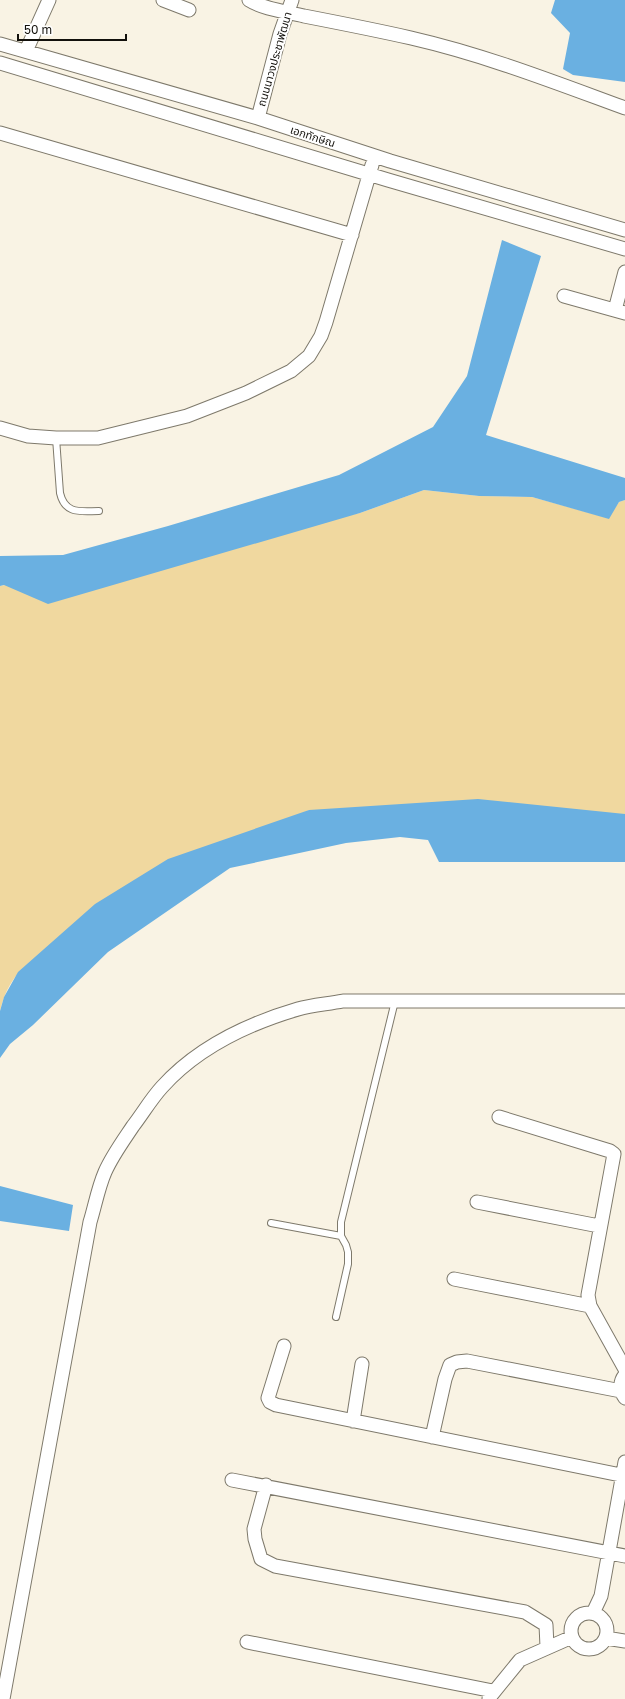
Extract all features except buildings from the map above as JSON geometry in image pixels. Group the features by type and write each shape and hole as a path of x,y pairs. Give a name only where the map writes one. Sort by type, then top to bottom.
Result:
{"street":[{"path":"26,51 49,0"},
{"path":"163,0 189,10"},
{"path":"249,0 254,3 290,6 495,60 625,108"},
{"name":"ถนนนาวงประชาพัฒนา","path":"258,118 290,6"},
{"name":"เอกทักษิณ","path":"0,44 258,118 375,156 625,230"},
{"path":"0,63 625,249"},
{"path":"0,133 352,235"},
{"path":"0,428 28,436 98,438 187,416 246,393 291,371 309,356 321,336 375,156"},
{"path":"564,296 620,312 625,272"},
{"path":"3,1699 90,1222 105,1172 113,1156 162,1086 181,1069 226,1037 263,1021 299,1009 343,1001 625,1001"},
{"path":"499,1117 610,1151 614,1154 614,1161 599,1226 588,1294 590,1306 625,1369"},
{"path":"477,1202 599,1226"},
{"path":"454,1279 590,1306"},
{"path":"284,1346 268,1392 270,1402 276,1405 624,1476"},
{"path":"432,1437 445,1379 450,1365 457,1362 467,1361 623,1395 621,1384 625,1375"},
{"path":"353,1421 362,1364"},
{"path":"593,1613 601,1596 624,1476 625,1462"},
{"path":"232,1480 625,1556"},
{"path":"266,1486 254,1529 255,1539 261,1559 275,1566 525,1612 546,1625 547,1647"},
{"path":"587,1613 593,1613 599,1616 607,1626 606,1638 599,1646 589,1649 580,1646 572,1637 572,1624 576,1619 587,1613"},
{"path":"247,1642 491,1695 520,1660 572,1637"},
{"path":"606,1638 625,1641"}],"lane":[{"path":"56,438 62,502 68,508 77,511 99,511"},
{"path":"336,1317 348,1264 348,1252 341,1236 341,1222 395,1001"},
{"path":"271,1223 341,1236"}],"shaded area":[{"path":"424,490 479,496 532,497 608,518 619,502 625,500 625,814 309,810 30,962 10,984 4,996 0,1011 0,586 360,513"}],"water":[{"path":"555,0 625,0 625,82 573,75 563,69 570,33 551,13"},
{"path":"502,240 541,256 486,435 625,478 625,500 619,502 609,519 532,497 479,496 424,490 360,513 48,604 4,585 0,586 0,556 63,555 168,526 339,475 433,427 467,376"},
{"path":"478,799 625,814 625,862 439,862 428,840 400,837 346,843 230,868 108,952 33,1025 10,1044 0,1058 0,1011 4,997 18,972 95,904 168,859 309,810"},
{"path":"0,1186 73,1205 69,1231 0,1221"}]}
